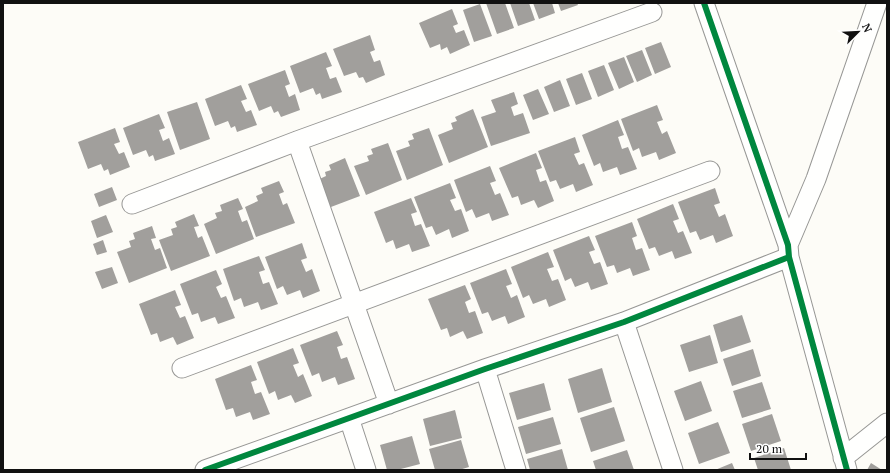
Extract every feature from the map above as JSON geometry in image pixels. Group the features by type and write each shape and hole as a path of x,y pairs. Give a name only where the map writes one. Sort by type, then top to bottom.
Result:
{"street":[{"path":"704,3 788,251 845,464 887,423"},
{"path":"205,470 485,369 624,322 788,251 816,179 877,3"},
{"path":"132,204 297,141 652,12"},
{"path":"297,141 389,404"},
{"path":"182,368 710,170"},
{"path":"624,322 673,470"},
{"path":"485,369 516,470"},
{"path":"349,418 366,470"}],"building":[{"path":"486,3 505,3 514,28 497,34"},
{"path":"510,3 529,3 535,20 518,26"},
{"path":"533,3 552,3 555,13 539,19"},
{"path":"558,3 577,3 578,5 561,11"},
{"path":"480,4 492,36 474,42 463,10"},
{"path":"452,9 458,24 453,26 456,33 464,30 470,45 450,54 447,47 441,50 440,44 430,48 419,23"},
{"path":"370,35 375,50 370,52 374,62 380,60 385,75 366,83 363,77 359,78 356,72 344,76 333,49"},
{"path":"661,42 671,67 655,74 645,48"},
{"path":"642,50 652,75 637,82 626,56"},
{"path":"326,52 332,66 326,68 330,79 336,77 342,92 322,99 320,93 316,95 313,88 300,93 290,66"},
{"path":"624,57 634,82 619,89 608,63"},
{"path":"604,65 614,90 598,97 588,71"},
{"path":"285,70 290,84 285,86 289,97 295,94 300,110 281,117 278,111 274,113 271,106 259,111 248,84"},
{"path":"582,73 592,99 576,105 566,79"},
{"path":"560,80 570,106 554,112 544,87"},
{"path":"241,85 247,99 241,101 246,112 251,110 257,125 237,132 235,126 231,128 228,121 215,126 205,99"},
{"path":"538,89 549,114 533,120 523,95"},
{"path":"514,92 518,104 511,107 514,116 523,113 530,133 491,146 481,117 496,112 491,100"},
{"path":"197,102 210,139 180,150 167,112"},
{"path":"657,105 663,120 657,122 662,134 667,131 676,153 659,160 656,152 642,157 639,148 633,151 621,119"},
{"path":"473,109 488,147 449,163 438,135 453,129 451,123 457,121 455,117"},
{"path":"159,114 165,128 159,130 163,141 169,138 175,154 155,161 153,155 149,157 146,150 133,155 123,128"},
{"path":"618,120 624,135 618,137 622,149 628,147 637,169 620,175 617,167 603,172 600,163 594,166 582,135"},
{"path":"115,128 120,142 114,144 119,154 124,152 130,167 110,175 108,169 104,171 101,164 88,169 78,142"},
{"path":"429,128 443,165 407,180 396,151 410,146 408,141 414,139 412,134"},
{"path":"575,137 580,152 574,154 579,165 584,163 593,185 576,192 573,184 560,189 556,180 550,182 538,151"},
{"path":"388,143 402,180 366,195 354,166 369,161 367,156 373,154 371,149"},
{"path":"536,153 542,168 536,170 540,182 546,180 554,201 538,208 534,200 521,205 518,196 512,198 499,168"},
{"path":"345,158 360,196 323,210 313,182 326,176 325,172 331,170 329,165"},
{"path":"490,166 496,181 490,183 495,195 500,193 509,215 492,221 489,213 476,218 472,209 466,212 454,180"},
{"path":"279,181 284,192 279,194 283,205 287,203 295,223 256,237 245,207 258,201 256,196 263,193 261,188"},
{"path":"450,183 456,198 450,200 455,211 461,209 469,231 452,238 449,229 436,235 432,226 426,228 414,197"},
{"path":"112,187 117,200 99,207 94,194"},
{"path":"715,188 720,203 714,205 719,217 725,214 733,236 716,243 713,235 700,240 696,231 690,233 678,202"},
{"path":"238,198 243,209 238,211 242,222 247,220 254,239 216,254 204,224 217,218 215,213 222,211 220,205"},
{"path":"411,198 417,212 411,214 415,226 421,224 430,246 412,252 409,244 396,249 393,240 386,243 374,212"},
{"path":"673,204 679,219 673,221 678,233 683,231 692,253 675,259 672,251 659,256 655,247 649,249 637,219"},
{"path":"194,214 199,226 194,227 198,238 202,236 210,256 171,271 159,240 173,235 171,229 177,227 175,222"},
{"path":"106,215 113,232 97,238 91,221"},
{"path":"632,222 637,236 632,238 636,250 642,248 650,270 633,276 630,268 617,273 614,265 607,267 595,236"},
{"path":"152,226 156,238 151,239 155,250 160,248 167,268 129,283 117,252 131,247 129,241 135,239 133,233"},
{"path":"589,236 595,250 589,252 594,264 600,262 608,284 591,290 588,282 575,287 571,278 565,281 553,250"},
{"path":"103,240 107,252 97,255 93,244"},
{"path":"302,243 307,258 301,260 306,272 312,269 320,291 303,298 300,290 287,295 283,286 277,289 265,257"},
{"path":"548,252 554,267 547,269 552,281 558,279 566,300 549,307 546,299 533,304 529,295 523,298 511,267"},
{"path":"259,256 265,270 259,272 263,284 269,282 278,304 261,310 258,302 244,307 241,298 234,301 223,269"},
{"path":"112,267 118,283 102,289 95,272"},
{"path":"506,269 512,284 506,286 511,298 517,295 525,317 508,324 505,316 492,321 488,312 482,314 470,283"},
{"path":"216,270 222,284 216,287 221,298 226,296 235,318 218,324 215,317 201,322 198,313 192,315 180,284"},
{"path":"465,285 471,299 465,302 469,313 475,311 483,333 467,339 463,331 450,337 447,328 441,330 428,299"},
{"path":"175,290 181,305 175,307 180,318 185,316 194,338 177,345 173,337 160,342 157,333 151,335 139,304"},
{"path":"742,315 751,342 721,352 713,325"},
{"path":"337,331 343,345 337,347 341,359 347,357 355,379 338,385 335,377 322,382 319,373 312,376 300,345"},
{"path":"710,335 718,363 689,372 680,345"},
{"path":"293,348 299,363 293,365 298,377 303,374 312,396 295,403 291,395 278,400 275,391 269,394 257,362"},
{"path":"753,349 761,376 732,386 723,359"},
{"path":"251,365 257,380 251,382 255,394 261,392 270,414 253,420 250,412 236,417 233,408 226,410 215,379"},
{"path":"602,368 612,402 578,413 568,379"},
{"path":"701,381 712,411 685,421 674,391"},
{"path":"762,382 771,409 742,418 733,391"},
{"path":"544,383 551,410 517,420 509,393"},
{"path":"614,407 625,441 591,452 580,418"},
{"path":"455,410 462,438 430,446 423,419"},
{"path":"772,414 781,441 751,451 742,424"},
{"path":"553,417 561,444 526,454 518,427"},
{"path":"718,422 730,453 699,464 688,433"},
{"path":"412,436 420,464 397,470 387,470 380,445"},
{"path":"461,440 469,467 459,470 435,470 429,449"},
{"path":"784,448 791,470 758,470 754,458"},
{"path":"562,449 568,470 530,470 527,459"},
{"path":"627,450 634,470 596,470 593,461"},
{"path":"732,463 735,470 715,470"},
{"path":"871,463 882,470 867,470"}],"cycle path":[{"path":"704,3 788,245 789,257 847,470"},
{"path":"205,470 485,369 624,322 789,257"}]}
